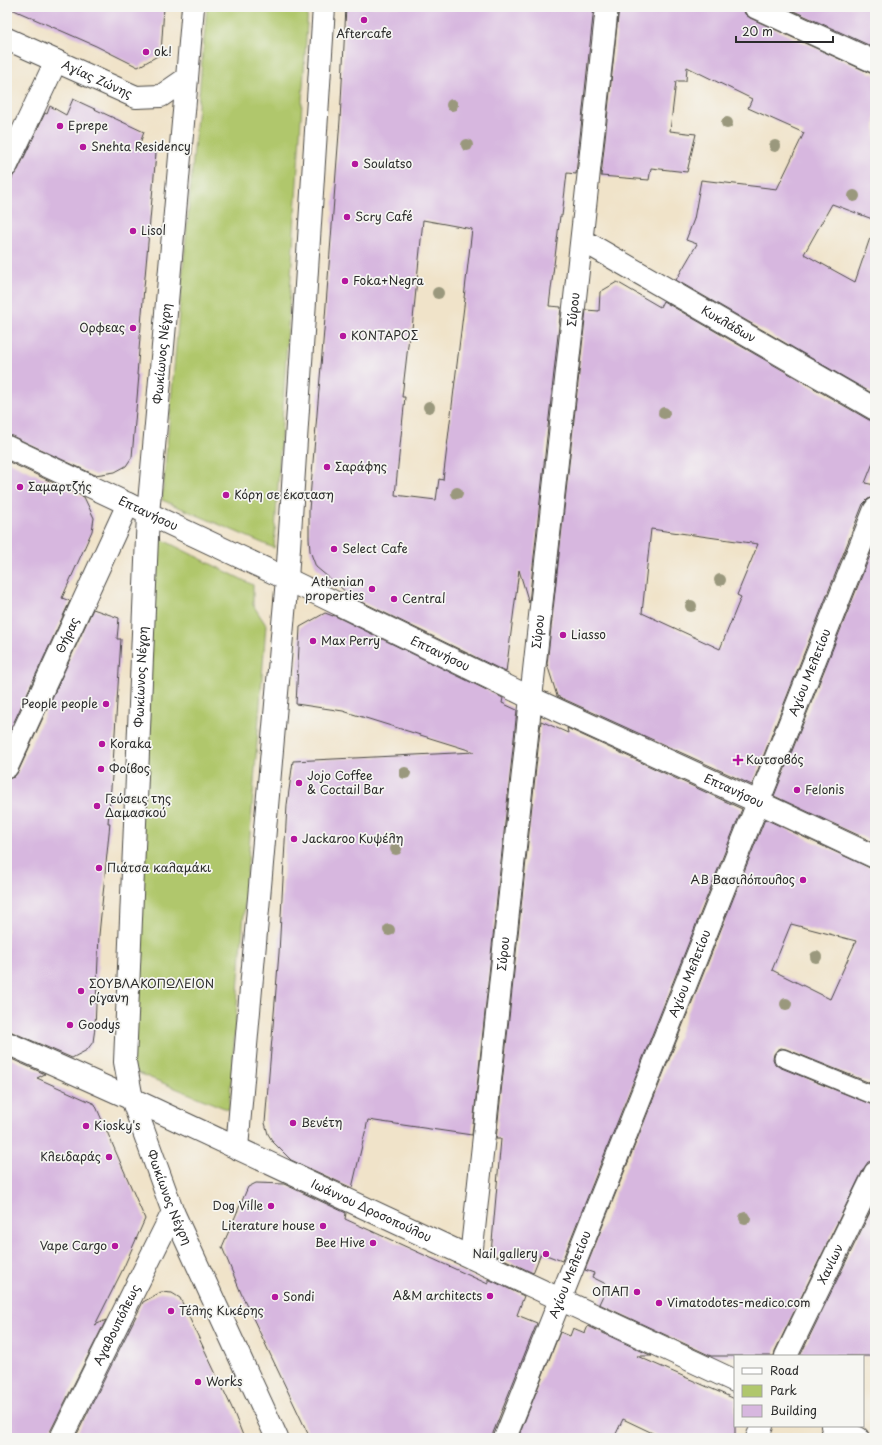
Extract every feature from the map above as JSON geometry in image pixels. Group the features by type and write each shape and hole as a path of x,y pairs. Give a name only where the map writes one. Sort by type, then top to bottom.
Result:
{"street":[{"name":"Φωκίωνος Νέγρη","path":"193,7 148,514 125,1062 132,1099 173,1212 277,1438"},
{"path":"237,1148 287,579 324,7"},
{"name":"Σύρου","path":"471,1257 607,7"},
{"path":"755,7 875,62"},
{"name":"Αγίας Ζώνης","path":"7,39 136,97 160,96 187,78"},
{"path":"7,165 56,61"},
{"name":"Κυκλάδων","path":"582,240 875,409"},
{"name":"Επτανήσου","path":"7,447 287,579 531,698 875,857"},
{"name":"Θήρας","path":"7,767 128,504"},
{"name":"Αγίου Μελετίου","path":"505,1438 875,510"},
{"name":"Ιωάννου Δροσοπούλου","path":"7,1043 132,1099 734,1381"},
{"name":"Χανίων","path":"786,1355 875,1173"},
{"name":"Αγαθουπόλεως","path":"61,1438 173,1212"},
{"path":"757,1438 762,1427"},
{"path":"834,1427 858,1438"}],"lane":[{"path":"783,1058 875,1096"}],"green space":[{"path":"207,7 308,7 274,548 162,500"},
{"path":"155,536 253,585 253,605 266,625 229,1110 126,1068"}],"building":[{"path":"7,7 164,7 161,54 138,67 96,46"},
{"path":"346,7 594,7 576,174 567,173 549,306 561,307 529,603 519,570 506,672 352,597 316,567 310,551 309,510 340,120","holes":["423,220 472,229 443,480 439,479 436,500 395,495 405,397 402,397 410,328 412,329"]},
{"path":"619,7 743,7 745,14 750,18 875,74 875,220 832,204 804,254 855,282 870,238 875,239 875,395 676,280 697,244 686,240 694,219 701,180 777,189 804,133 748,108 752,99 687,67 686,81 676,81 670,131 696,134 687,172 651,168 649,180 601,176"},
{"path":"785,7 875,7 875,48"},
{"path":"73,99 144,132 139,146 156,153 137,375 139,375 132,457 126,466 115,472 95,475 7,435 7,190 45,113 47,114 50,106 66,115"},
{"path":"617,282 660,307 663,301 869,420 875,421 875,458 865,483 875,485 875,497 868,499 863,504 752,785 557,696 547,664 586,310 599,311 600,292","holes":["651,529 758,544 737,595 741,597 720,649 642,613"]},
{"path":"7,461 84,497 94,518 92,531 62,598 70,601 7,737"},
{"path":"875,543 875,843 774,796"},
{"path":"93,609 119,618 117,639 121,639 108,823 110,823 99,935 95,1028 93,1042 87,1050 72,1058 7,1031 7,779 14,777 18,772"},
{"path":"325,613 333,615 503,698 502,703 517,710 472,1135 368,1120 352,1188 291,1160 273,1142 268,1134 265,1123 279,953 287,805 293,761 475,752 343,711 296,704 300,627"},
{"path":"541,721 568,733 567,728 742,809 562,1261 541,1253 533,1273 491,1253 501,1139 496,1139"},
{"path":"765,819 875,869 875,1085 786,1049 781,1048 774,1054 773,1059 775,1064 779,1067 875,1106 875,1161 868,1162 864,1168 774,1355 711,1356 599,1304 608,1285 592,1277 594,1273 585,1270","holes":["791,924 856,941 830,999 772,970"]},
{"path":"7,1057 45,1074 37,1078 95,1104 145,1219 123,1269 95,1325 106,1320 50,1432 49,1438 7,1438"},
{"path":"256,1183 284,1184 346,1213 345,1219 488,1284 488,1279 524,1296 517,1315 537,1323 493,1433 493,1438 310,1438 241,1293 222,1247 248,1187"},
{"path":"875,1202 875,1356 800,1355"},
{"path":"161,1292 172,1293 180,1298 232,1408 244,1438 75,1438 143,1302"},
{"path":"588,1326 652,1356 637,1356 734,1399 735,1438 663,1438 623,1419 614,1438 518,1438 560,1332 570,1336 573,1328 585,1333"}],"place":[{"name":"Aftercafe","path":"364,20"},
{"name":"ok!","path":"146,52"},
{"name":"Eprepe","path":"60,126"},
{"name":"Snehta Residency","path":"83,147"},
{"name":"Soulatso","path":"355,164"},
{"name":"Scry Café","path":"347,217"},
{"name":"Lisol","path":"133,231"},
{"name":"Foka+Negra","path":"345,281"},
{"name":"Ορφεας","path":"133,328"},
{"name":"ΚΟΝΤΑΡΟΣ","path":"343,336"},
{"name":"Σαράφης","path":"327,467"},
{"name":"Σαμαρτζής","path":"20,487"},
{"name":"Κόρη σε έκσταση","path":"226,495"},
{"name":"Select Cafe","path":"334,549"},
{"name":"Athenian properties","path":"372,589"},
{"name":"Central","path":"394,599"},
{"name":"Liasso","path":"563,635"},
{"name":"Max Perry","path":"313,641"},
{"name":"People people","path":"106,704"},
{"name":"Koraka","path":"102,744"},
{"name":"Κωτσοβός","path":"738,760"},
{"name":"Φοίβος","path":"101,769"},
{"name":"Jojo Coffee & Coctail Bar","path":"299,783"},
{"name":"Felonis","path":"797,790"},
{"name":"Γεύσεις της Δαμασκού","path":"97,806"},
{"name":"Jackaroo Κυψέλη","path":"294,839"},
{"name":"Πιάτσα καλαμάκι","path":"99,868"},
{"name":"ΑΒ Βασιλόπουλος","path":"803,880"},
{"name":"ΣΟΥΒΛΑΚΟΠΩΛΕΙΟΝ ρίγανη","path":"81,991"},
{"name":"Goodys","path":"70,1025"},
{"name":"Βενέτη","path":"293,1123"},
{"name":"Kiosky's","path":"86,1126"},
{"name":"Κλειδαράς","path":"109,1157"},
{"name":"Dog Ville","path":"271,1206"},
{"name":"Literature house","path":"323,1226"},
{"name":"Bee Hive","path":"373,1243"},
{"name":"Vape Cargo","path":"115,1246"},
{"name":"Nail gallery","path":"546,1254"},
{"name":"ΟΠΑΠ","path":"637,1292"},
{"name":"A&M architects","path":"490,1296"},
{"name":"Sondi","path":"275,1297"},
{"name":"Vimatodotes-medico.com","path":"659,1303"},
{"name":"Τέλης Κικέρης","path":"171,1311"},
{"name":"Works","path":"198,1382"}]}
